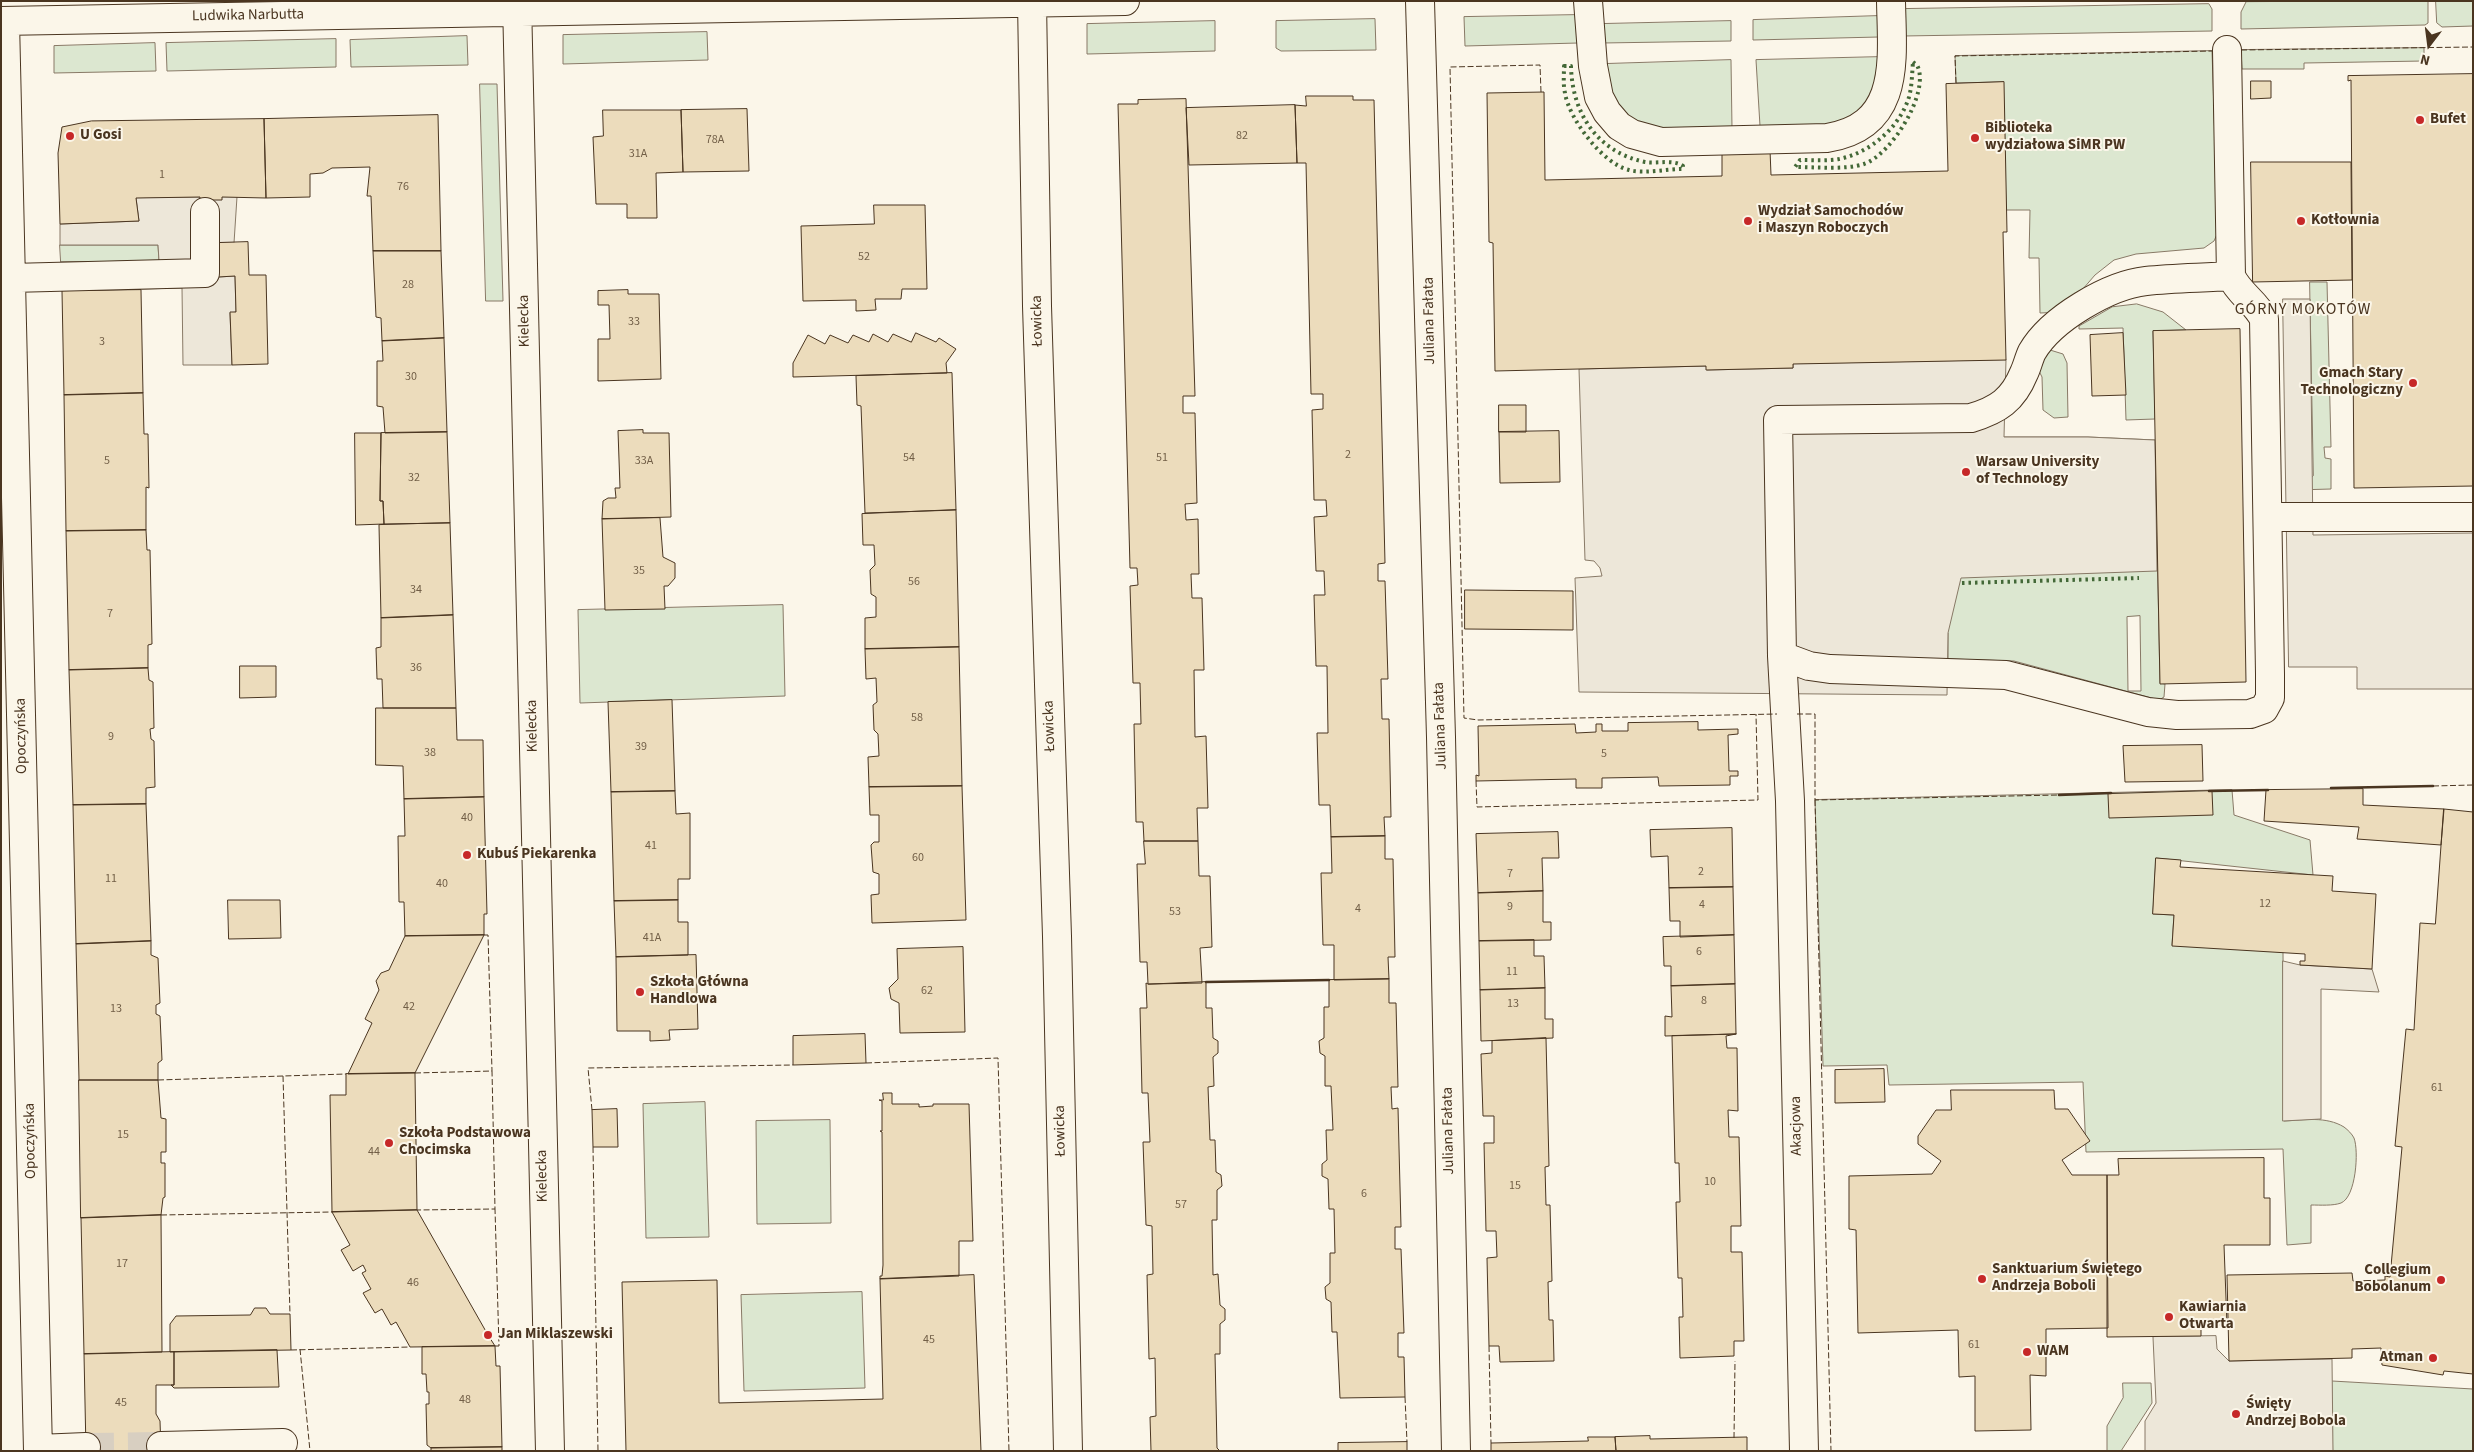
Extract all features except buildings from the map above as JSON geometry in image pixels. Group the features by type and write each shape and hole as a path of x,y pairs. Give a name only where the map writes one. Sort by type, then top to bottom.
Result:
{"street":[{"name":"Ludwika Narbutta","path":"3,21 518,6 1125,1"},
{"name":"Juliana Fałata","path":"1420,1 1442,737 1456,1451"},
{"path":"1588,1 1595,81 1599,97 1607,112 1619,126 1632,134 1661,142 1827,138 1851,132 1873,116 1882,104 1888,89 1892,47 1891,1"},
{"name":"Łowicka","path":"1032,2 1037,306 1056,927 1068,1451"},
{"name":"Kielecka","path":"518,6 550,1451"},
{"name":"Opoczyńska","path":"3,21 11,278 38,1450"},
{"path":"1782,656 1810,666 1830,668 2006,675 2029,679 2118,706 2148,712 2177,715 2250,714 2264,709 2270,698 2264,319 2259,307 2236,288 2231,276 2227,50"},
{"path":"11,278 205,273 205,212"},
{"name":"Akacjowa","path":"1804,1451 1790,801 1782,656 1778,420 1971,418 1992,412 2011,396 2023,376 2032,352 2046,334 2092,300 2119,288 2145,281 2231,276"},
{"path":"2268,518 2473,517"},
{"path":"160,1446 282,1443"},
{"path":"38,1450 86,1448"}],"green space":[{"path":"2428,1 2428,23 2425,25 2241,29 2241,12 2246,2"},
{"path":"2436,1 2473,1 2473,26 2442,27 2437,23"},
{"path":"2209,4 2212,9 2212,31 1903,36 1903,9"},
{"path":"1577,15 1578,43 1465,46 1464,17"},
{"path":"1878,16 1879,37 1753,40 1753,20"},
{"path":"1375,19 1376,50 1281,51 1276,48 1276,21"},
{"path":"1215,21 1215,51 1087,54 1087,24"},
{"path":"1731,21 1731,41 1602,43 1601,24"},
{"path":"707,32 708,60 563,64 563,35"},
{"path":"467,36 468,65 351,67 350,40"},
{"path":"336,39 336,67 167,71 166,43"},
{"path":"155,43 156,71 54,73 54,46"},
{"path":"2424,48 2424,61 2304,63 2304,69 2242,69 2241,50"},
{"path":"2212,51 2218,232 2214,241 2204,248 2136,254 2114,260 2095,275 2063,312 2040,313 2039,258 2029,258 2030,210 2006,210 2003,82 1956,83 1955,56"},
{"path":"1880,57 1873,99 1838,126 1760,126 1756,60"},
{"path":"1731,60 1732,128 1665,131 1636,125 1615,106 1604,64"},
{"path":"480,84 497,84 503,301 486,301"},
{"path":"60,245 158,245 159,261 61,262"},
{"path":"2310,282 2327,282 2331,447 2324,447 2325,458 2331,459 2331,489 2296,490 2313,476"},
{"path":"2137,304 2163,312 2186,330 2153,331 2155,419 2126,420 2123,328 2079,329 2079,326 2112,307"},
{"path":"2050,350 2063,354 2067,363 2068,417 2054,418 2043,410 2042,377 2033,359"},
{"path":"1998,437 2088,437 2155,440 2160,683 2165,684 2164,697 2159,700 2014,661 1948,659 1948,633 1795,538","holes":["2140,616 2141,691 2128,691 2127,617"]},
{"path":"783,605 785,696 580,703 578,610"},
{"path":"2232,790 2234,815 2310,840 2313,875 2156,858 2153,914 2174,915 2172,945 2283,952 2284,1121 2322,1120 2344,1127 2354,1138 2356,1153 2353,1183 2346,1199 2334,1205 2311,1205 2311,1243 2287,1245 2283,1149 2086,1152 2083,1082 1889,1085 1887,1065 1823,1066 1815,800"},
{"path":"705,1102 709,1237 646,1238 643,1104"},
{"path":"830,1120 831,1223 757,1224 756,1121"},
{"path":"862,1292 865,1388 744,1391 741,1295"},
{"path":"2332,1381 2473,1389 2473,1451 2333,1451"},
{"path":"2123,1383 2151,1383 2152,1403 2121,1451 2107,1451 2107,1426 2123,1398"}],"shaded area":[{"path":"237,197 234,243 217,243 218,277 235,276 236,312 230,313 232,365 183,365 182,288 62,291 61,262 159,261 158,245 60,245 60,224 139,221 136,198"},
{"path":"2283,299 2310,299 2313,535 2473,533 2473,689 2357,689 2357,667 2289,667"},
{"path":"2006,360 2004,437 2088,437 2155,440 2157,571 1961,578 1948,633 1947,695 1579,692 1575,578 1602,576 1600,568 1594,561 1585,560 1579,369 1706,366 1707,370 1793,368 1793,364"},
{"path":"2283,961 2300,965 2372,969 2379,992 2321,989 2321,1119 2283,1121"},
{"path":"2216,1336 2217,1349 2229,1361 2332,1359 2333,1451 2145,1451 2145,1421 2156,1403 2153,1337"}],"tunnel":[{"path":"86,1447 161,1446"}],"hedge":[{"path":"1913,62 1917,65 1920,77 1914,106 1886,149 1875,158 1857,166 1840,168 1795,167 1800,160 1834,160 1851,156 1872,145 1882,137 1899,118 1905,108 1910,93 1913,62"},
{"path":"1564,66 1571,66 1572,83 1582,114 1590,128 1601,140 1628,157 1645,162 1675,163 1683,166 1683,169 1629,170 1619,166 1598,150 1580,127 1568,104 1564,90 1564,66"},
{"path":"1962,583 2139,578"}],"fence":[{"path":"2241,50 2473,47"},
{"path":"1956,83 1955,56 2212,51"},
{"path":"1541,92 1540,65 1450,67 1464,718 1478,720 1777,714"},
{"path":"1476,781 1477,807 1758,800 1756,714"},
{"path":"1797,714 1815,714 1815,800 2059,795"},
{"path":"2433,786 2473,785"},
{"path":"1815,800 1831,1451"},
{"path":"484,935 488,935 492,1071"},
{"path":"866,1063 998,1058 1009,1451"},
{"path":"592,1110 588,1068 793,1065"},
{"path":"415,1073 492,1071 495,1209 417,1210"},
{"path":"158,1080 346,1074"},
{"path":"283,1076 290,1314"},
{"path":"593,1147 598,1451"},
{"path":"495,1209 499,1346 495,1346"},
{"path":"161,1215 332,1212"},
{"path":"1489,1346 1491,1443"},
{"path":"291,1350 410,1347"},
{"path":"300,1349 310,1451"},
{"path":"1734,1438 1735,1361"},
{"path":"1405,1397 1407,1442"}],"wall":[{"path":"2331,788 2433,786"},
{"path":"2209,791 2268,790"},
{"path":"2059,795 2111,793"},
{"path":"1206,982 1329,980"}],"place":[{"name":"Bufet","path":"2420,120"},
{"name":"U Gosi","path":"70,136"},
{"name":"Biblioteka wydziałowa SiMR PW","path":"1975,138"},
{"name":"Wydział Samochodów i Maszyn Roboczych","path":"1748,221"},
{"name":"Kotłownia","path":"2301,221"},
{"name":"Gmach Stary Technologiczny","path":"2413,383"},
{"name":"Warsaw University of Technology","path":"1966,472"},
{"name":"Kubuś Piekarenka","path":"467,855"},
{"name":"Szkoła Główna Handlowa","path":"640,992"},
{"name":"Szkoła Podstawowa Chocimska","path":"389,1143"},
{"name":"Sanktuarium Świętego Andrzeja Boboli","path":"1982,1279"},
{"name":"Collegium Bobolanum","path":"2441,1280"},
{"name":"Kawiarnia Otwarta","path":"2169,1317"},
{"name":"Jan Miklaszewski","path":"488,1335"},
{"name":"WAM","path":"2027,1352"},
{"name":"Atman","path":"2433,1358"},
{"name":"Święty Andrzej Bobola","path":"2236,1414"}],"district":[{"name":"GÓRNY MOKOTÓW","path":"2303,310"}]}
